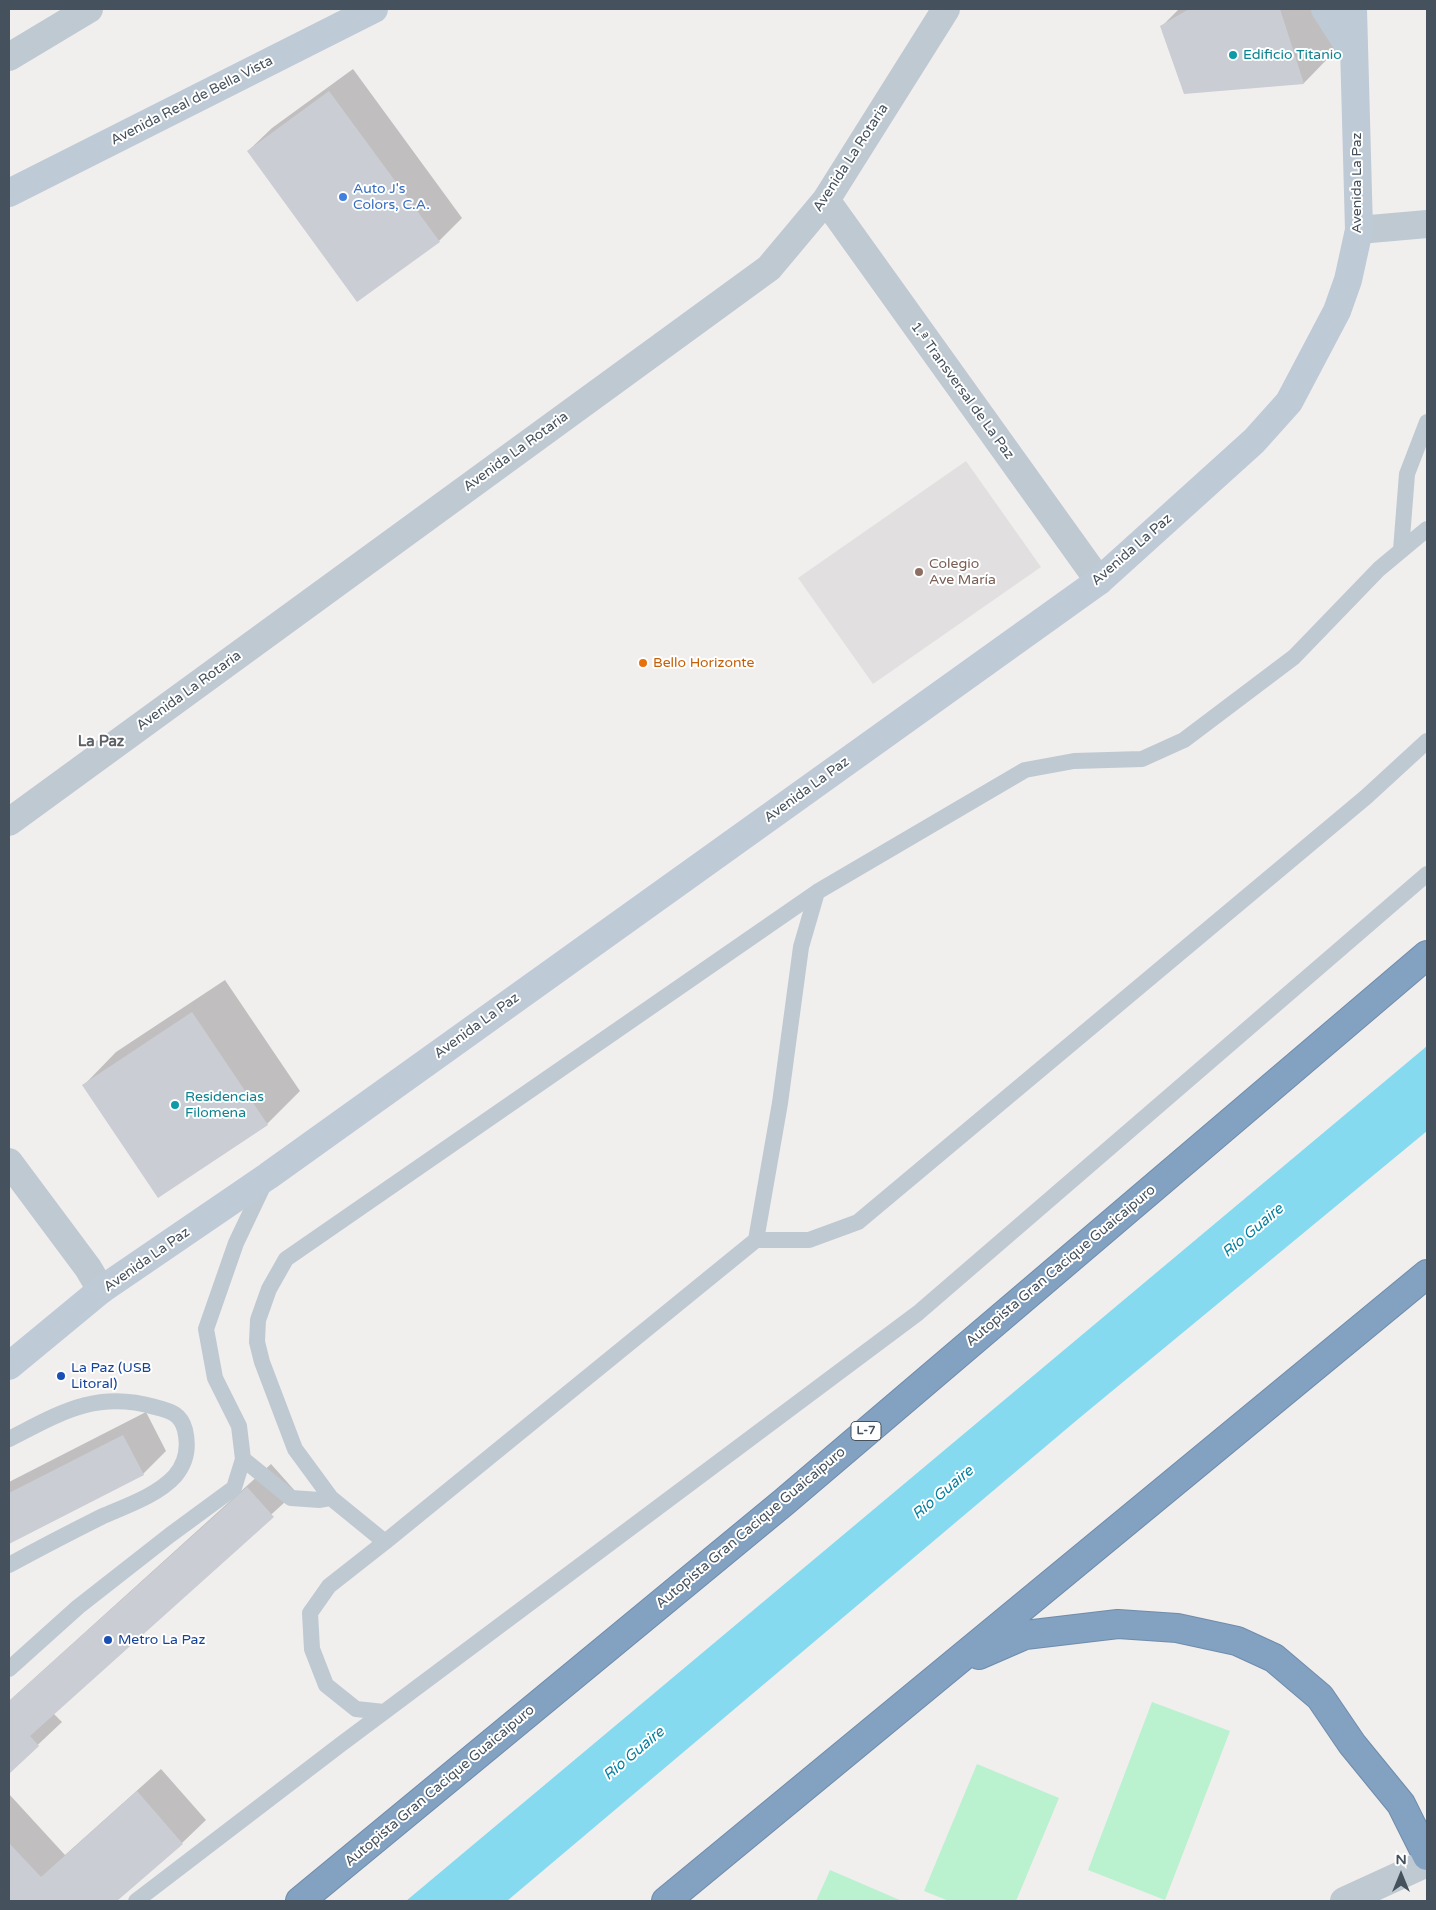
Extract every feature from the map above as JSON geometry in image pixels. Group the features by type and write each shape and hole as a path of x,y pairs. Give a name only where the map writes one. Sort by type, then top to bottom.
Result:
{"highway":[{"name":"Autopista Gran Cacique Guaicaipuro","path":"300,1901 784,1502 1427,955"},
{"path":"666,1901 1427,1274"},
{"path":"944,1672 1025,1634 1062,1629 1118,1624 1177,1628 1237,1640 1274,1658 1320,1697 1352,1744 1401,1804 1427,1856"}],"main road":[{"name":"Avenida Real de Bella Vista","path":"9,193 374,9"},
{"path":"1325,9 1354,54"},
{"name":"Avenida La Paz","path":"9,1366 102,1290 268,1176 1099,581 1254,441 1289,402 1337,311 1348,280 1359,230 1353,9"}],"street":[{"path":"9,57 89,9"},
{"name":"Avenida La Rotaria","path":"9,822 769,268 826,200 946,9"},
{"name":"1.ª Transversal de La Paz","path":"826,200 1099,581"},
{"path":"1359,230 1427,224"},
{"path":"9,1162 88,1268 102,1290"},
{"path":"1344,1901 1427,1863"}],"lane":[{"path":"1401,550 1407,474 1427,422"},
{"path":"385,1542 331,1498 295,1449 262,1362 257,1342 258,1320 266,1297 286,1259 818,892 1025,770 1074,761 1142,758 1184,740 1294,657 1351,596 1427,529"},
{"path":"384,1712 356,1709 326,1685 312,1649 310,1613 329,1586 756,1240 809,1240 858,1222 1366,797 1427,741"},
{"path":"136,1901 384,1712 918,1313 1427,874"},
{"path":"756,1240 780,1103 801,947 818,892"},
{"path":"9,1669 78,1607 234,1488 243,1459 239,1426 215,1378 206,1329 236,1243 268,1176"},
{"path":"9,1439 67,1410 101,1401 134,1401 176,1414 183,1420 188,1443 184,1462 174,1476 156,1490 50,1542 9,1565"},
{"path":"243,1459 291,1498 320,1500 331,1498"}],"shaded area":[{"name":"Colegio Ave María","path":"966,461 1041,567 873,684 798,578"}],"green space":[{"path":"1152,1702 1230,1731 1165,1900 1088,1870"},
{"path":"977,1764 1059,1798 1016,1901 949,1901 924,1891"},
{"path":"830,1870 902,1901 816,1901"}],"water":[{"name":"Río Guaire","path":"1427,1046 1427,1131 1077,1420 507,1901 406,1901"}],"building":[{"name":"Edificio Titanio","path":"1189,9 1280,9 1304,84 1184,94 1160,26"},
{"name":"Auto J's Colors, C.A.","path":"329,91 440,242 357,302 247,151"},
{"name":"Residencias Filomena","path":"192,1012 268,1125 158,1198 82,1085"},
{"path":"123,1435 144,1475 9,1544 9,1493"},
{"path":"247,1487 274,1517 30,1736 39,1746 9,1774 9,1701"},
{"path":"137,1791 183,1844 117,1901 9,1901 9,1843 41,1877"}],"place":[{"name":"Edificio Titanio","path":"1233,55"},
{"name":"Auto J's Colors, C.A.","path":"343,197"},
{"name":"Colegio Ave María","path":"919,572"},
{"name":"Bello Horizonte","path":"643,663"},
{"name":"Residencias Filomena","path":"175,1105"},
{"name":"La Paz (USB Litoral)","path":"61,1376"},
{"name":"Metro La Paz","path":"108,1640"}],"district":[{"name":"La Paz","path":"101,742"}]}
